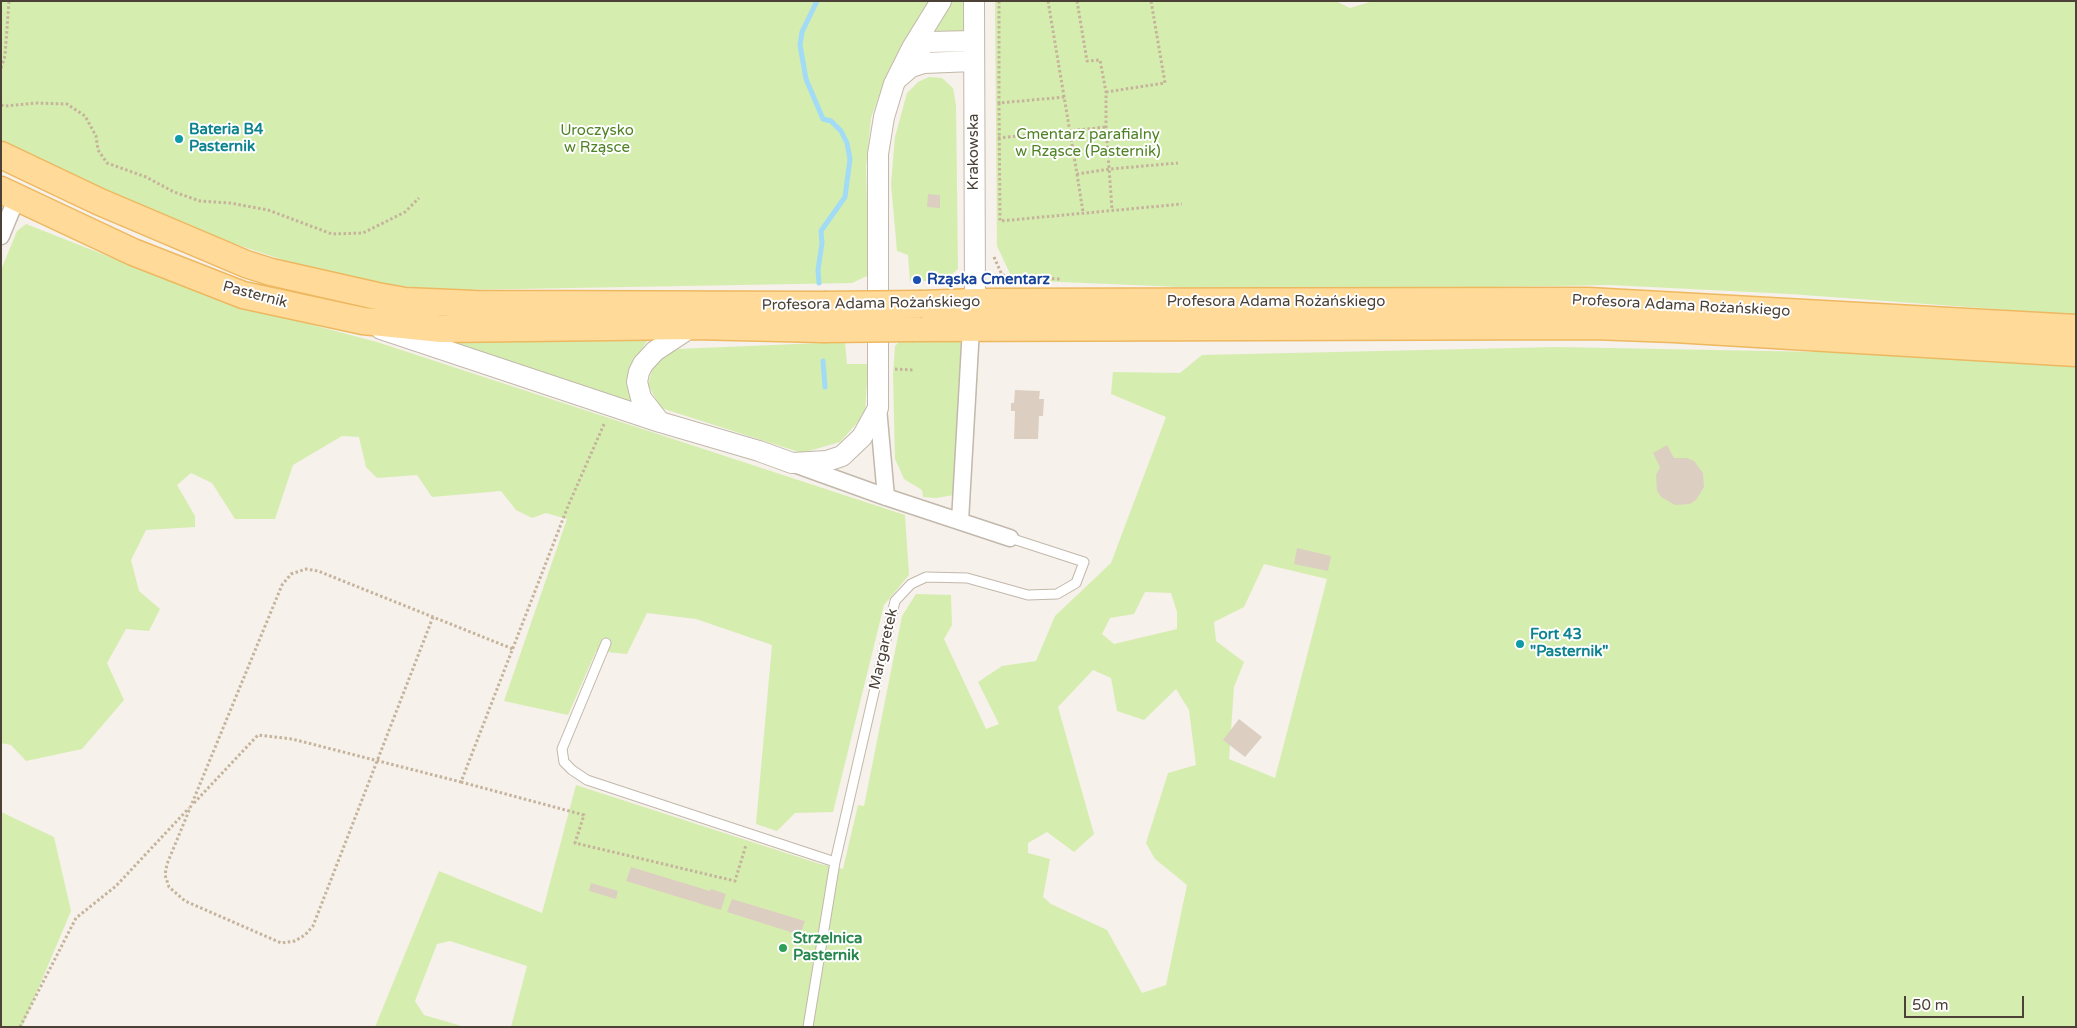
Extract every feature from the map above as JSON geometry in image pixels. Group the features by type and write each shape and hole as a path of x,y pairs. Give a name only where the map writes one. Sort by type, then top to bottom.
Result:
{"main road":[{"name":"Pasternik","path":"1,155 100,202 246,264 271,272 405,301 475,304"},
{"name":"Pasternik","path":"9,193 133,252 242,295 363,321 441,329 496,329"},
{"name":"Profesora Adama Rożańskiego","path":"475,304 823,317 917,316 975,302 1588,301 2076,328"},
{"name":"Profesora Adama Rożańskiego","path":"917,316 971,328 1594,326 2076,353"},
{"name":"Profesora Adama Rożańskiego","path":"496,329 693,326 823,317"}],"street":[{"path":"886,497 878,408 878,154 884,116 898,79 912,48 941,1"},
{"name":"Krakowska","path":"974,1 975,302"},
{"path":"912,48 929,42 973,41"},
{"path":"898,79 911,67 924,63 974,61"},
{"path":"1,236 9,193"},
{"path":"363,321 396,336 613,405 660,422 760,451 792,463 827,462 842,456 862,437 878,408"},
{"path":"660,422 641,398 637,382 639,372 654,351 693,326"},
{"path":"960,521 971,328"},
{"name":"Margaretek","path":"792,463 886,497 1010,538"}],"lane":[{"name":"Margaretek","path":"808,1027 835,862 895,601 911,584 926,577 967,578 1028,595 1057,594 1076,583 1084,562 1010,538"},
{"path":"606,643 562,749 564,762 586,780 835,862"}],"path":[{"path":"1,68 5,56 9,1"},
{"path":"999,1 998,138 1000,221 1112,209 1182,204"},
{"path":"1048,1 1083,212"},
{"path":"1077,1 1087,61 1100,60 1106,92 1106,128 1112,209"},
{"path":"1106,92 1165,83 1151,1"},
{"path":"999,103 1065,97"},
{"path":"1,105 67,104 85,116 96,136 98,150 107,163 146,177 174,192 200,201 230,203 268,210 332,234 363,233 405,212 419,198"},
{"path":"998,138 1106,128"},
{"path":"1077,174 1178,163"},
{"path":"889,369 912,370"},
{"path":"461,782 568,506 613,405"},
{"path":"433,617 313,926 305,935 295,941 281,943 261,936 185,901 169,887 165,875 167,864 282,585 291,574 306,569 318,572 433,617 513,649"},
{"path":"20,1027 76,918 116,886 258,735 292,739 584,815 575,844 735,881 750,834"}],"green space":[{"name":"Uroczysko w Rząsce","path":"1,1 931,1 887,74 871,118 866,167 869,275 852,283 460,290 382,285 289,262 187,228 1,140"},
{"path":"951,1 966,1 965,32 932,32"},
{"name":"Cmentarz parafialny w Rząsce (Pasternik)","path":"995,1 1336,1 1350,8 1373,1 2076,1 2076,315 1790,294 1610,285 1375,289 1180,287 1013,280 997,246"},
{"path":"929,77 942,78 953,88 956,105 958,269 944,281 910,281 908,255 897,251 891,184 895,137 907,93 918,82"},
{"path":"26,224 222,301 377,342 905,515 909,575 884,605 833,812 795,813 777,831 756,824 772,645 696,619 647,613 627,654 596,651 568,715 504,701 567,519 546,513 532,518 516,510 501,491 432,497 417,475 377,478 366,467 359,437 342,436 293,465 275,519 235,519 212,483 191,473 177,485 195,516 195,527 146,530 131,560 139,591 160,609 149,631 126,629 107,663 124,700 82,749 26,761 11,745 1,743 1,270 17,231"},
{"path":"960,339 965,351 954,495 936,498 923,497 922,490 904,479 895,459 893,374 895,346 899,342"},
{"path":"647,341 634,362 631,402 447,342"},
{"path":"845,342 847,364 868,364 865,414 840,442 802,453 661,408 648,385 654,361 678,349"},
{"path":"1557,347 1820,352 2076,363 2076,1027 511,1027 527,966 450,941 437,944 415,1001 424,1015 465,1027 375,1027 439,871 542,913 576,785 820,864 843,869 858,805 864,806 902,616 916,594 951,595 952,625 944,639 986,729 999,724 978,682 1002,666 1036,661 1055,616 1111,563 1166,417 1111,394 1113,372 1180,373 1202,355","holes":["1264,564 1327,579 1275,778 1229,759 1234,687 1244,662 1216,641 1214,622 1244,607","1145,592 1171,593 1177,612 1177,629 1114,644 1102,634 1110,618 1134,614","1093,670 1111,678 1117,711 1144,720 1176,689 1189,710 1196,765 1168,773 1146,843 1155,859 1187,885 1166,985 1142,993 1107,930 1051,904 1043,897 1050,859 1028,853 1028,843 1047,832 1074,852 1094,834 1058,707"]},
{"path":"1,812 54,837 71,911 22,1027 1,1027"}],"building":[{"path":"928,194 940,195 940,208 927,207"},
{"path":"1015,390 1040,391 1039,399 1044,399 1043,416 1039,416 1038,439 1014,439 1015,411 1011,411 1011,403 1014,403"},
{"path":"1667,445 1674,458 1687,458 1694,461 1703,473 1704,487 1696,500 1690,504 1675,505 1661,497 1657,491 1656,475 1660,467 1653,453"},
{"path":"1297,548 1331,556 1328,571 1294,564"},
{"path":"1239,719 1262,737 1245,757 1223,740"},
{"path":"631,867 726,894 721,910 626,881"},
{"path":"591,883 618,891 616,899 589,891"},
{"path":"732,899 805,921 800,935 727,912"}],"waterway":[{"path":"817,1 802,32 800,45 806,79 823,119 831,121 841,131 847,143 850,159 845,197 821,231 819,283"},
{"path":"823,361 825,387"}],"place":[{"name":"Bateria B4 Pasternik","path":"179,139"},
{"name":"Rząska Cmentarz","path":"917,280"},
{"name":"Fort 43 \"Pasternik\"","path":"1520,644"},
{"name":"Strzelnica Pasternik","path":"783,948"}]}
